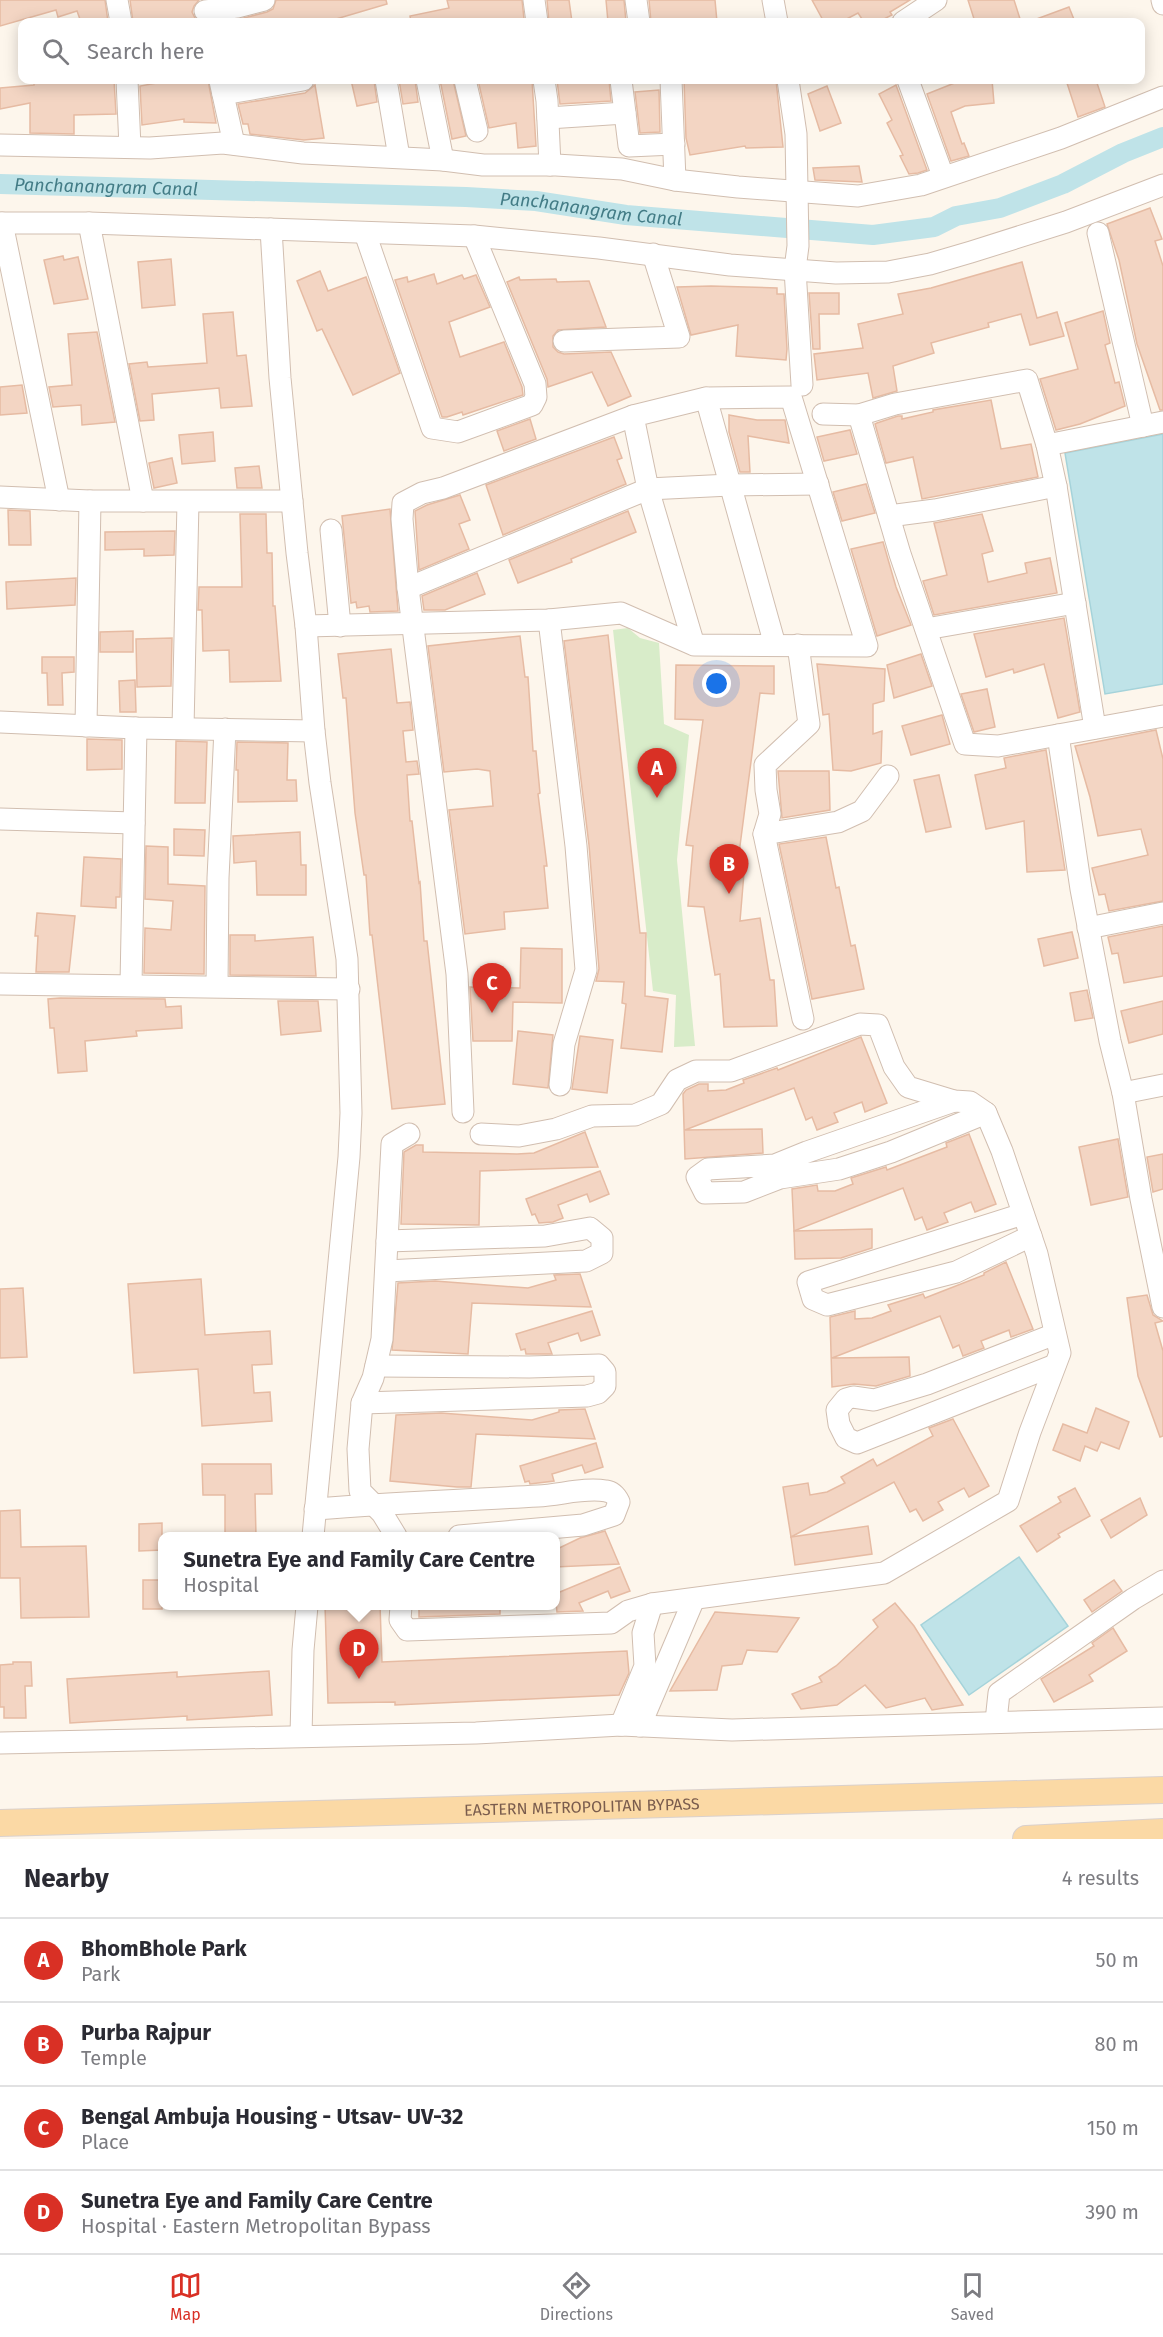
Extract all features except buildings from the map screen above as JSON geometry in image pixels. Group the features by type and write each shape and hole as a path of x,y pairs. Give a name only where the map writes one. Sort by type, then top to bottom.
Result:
{"main road":[{"name":"EASTERN METROPOLITAN BYPASS","path":"0,1823 1163,1790"},
{"path":"1026,1839 1163,1832"}],"street":[{"path":"117,0 120,18"},
{"path":"205,11 237,7 264,0"},
{"path":"534,0 536,18"},
{"path":"636,0 638,18"},
{"path":"773,0 776,18"},
{"path":"909,18 936,0"},
{"path":"127,84 130,147"},
{"path":"234,144 222,87 257,84"},
{"path":"387,84 399,157"},
{"path":"428,84 443,160"},
{"path":"466,84 477,131"},
{"path":"544,84 550,165"},
{"path":"621,84 629,146 674,144"},
{"path":"671,84 675,180"},
{"path":"789,84 796,134 798,246 795,269 802,385"},
{"path":"909,84 943,176"},
{"path":"0,145 130,147 223,143 303,153 399,157 483,165 550,165 622,169 798,200 858,195 921,185 1061,138 1163,97"},
{"path":"548,118 625,113"},
{"path":"59,500 1,223 89,223 474,236 653,254 730,265 836,273 888,272 930,264 1066,222 1163,185"},
{"path":"89,223 142,501"},
{"path":"271,229 280,378 306,626 314,730 347,959 349,989 351,1113 349,1157 313,1532"},
{"path":"365,233 432,428 458,432 532,405 536,397 535,384 474,236"},
{"path":"1047,445 1153,424 1098,233"},
{"path":"564,341 679,337 653,254"},
{"path":"823,414 859,416 894,404 1027,380 1047,445 1056,486 1095,728"},
{"path":"306,626 340,626 412,623 549,620 621,613 694,645 867,646 791,397 706,398 633,416 443,488 422,493 403,503 402,519 412,623 457,974 463,1112"},
{"path":"706,398 775,645"},
{"path":"633,416 648,489 694,645"},
{"path":"859,416 889,516 965,744 998,746 1163,716"},
{"path":"408,588 648,489 818,484"},
{"path":"889,516 935,510 1056,486"},
{"path":"0,497 90,501 292,501"},
{"path":"86,726 90,501"},
{"path":"183,728 188,502"},
{"path":"331,531 340,626"},
{"path":"926,629 1075,603"},
{"path":"549,620 576,846 586,970 564,1044 560,1085"},
{"path":"798,645 809,724 765,765 770,814 764,834 803,1019"},
{"path":"0,722 136,728 314,730"},
{"path":"131,984 136,728"},
{"path":"217,986 218,878 225,729"},
{"path":"1058,735 1088,928 1110,1041 1123,1093 1163,1307"},
{"path":"764,834 838,822 862,811 888,776"},
{"path":"0,819 134,823"},
{"path":"1088,928 1163,913"},
{"path":"0,984 131,984 349,989"},
{"path":"400,1610 400,1620 407,1630 611,1623 628,1611 652,1604 884,1573 1008,1501 1030,1432 1060,1353 1031,1236 1002,1151 986,1113 970,1102 954,1101 908,1087 894,1067 878,1025 860,1024 731,1071 696,1071 677,1080 662,1104 635,1115 591,1116 556,1130 519,1136 481,1134"},
{"path":"1123,1093 1163,1085"},
{"path":"954,1101 775,1165 708,1169 697,1177 705,1193 744,1192 780,1178 839,1169 891,1152 986,1113"},
{"path":"394,1532 389,1522 360,1491 358,1449 362,1403 376,1366 382,1340 392,1144 409,1134"},
{"path":"1023,1214 808,1282 813,1299 827,1305 956,1272 1031,1236"},
{"path":"386,1271 586,1261 602,1253 602,1238 590,1228 545,1236 387,1241"},
{"path":"1055,1334 917,1387 874,1400 853,1397 846,1399 837,1410 839,1424 846,1438 857,1443 1055,1365"},
{"path":"362,1403 587,1396 598,1393 605,1386 605,1372 599,1365 376,1366"},
{"path":"315,1509 373,1504 556,1496 594,1490 609,1491 616,1495 619,1502 614,1515 583,1525 504,1532"},
{"path":"996,1721 999,1693 1133,1599 1163,1581"},
{"path":"631,1726 694,1599"},
{"path":"631,1726 645,1666 643,1633 652,1604"},
{"path":"301,1736 306,1610"},
{"path":"0,1743 476,1733 631,1726 732,1730 1163,1718"}],"green space":[{"path":"628,628 640,638 659,643 664,724 689,735 677,860 695,1046 674,1047 676,995 653,991 613,630"}],"water":[{"path":"1163,434 1163,684 1105,694 1065,453"},
{"path":"1019,1557 1068,1626 969,1695 921,1625"}],"waterway":[{"name":"Panchanangram Canal","path":"0,184 536,201 626,215 873,235 934,227 956,216 1000,208 1063,184 1123,153 1163,137"}],"place":[{"name":"BhomBhole Park","path":"657,798"},
{"name":"Purba Rajpur","path":"729,894"},
{"name":"Bengal Ambuja Housing - Utsav- UV-32","path":"492,1013"},
{"name":"Sunetra Eye and Family Care Centre","path":"359,1679"}]}
